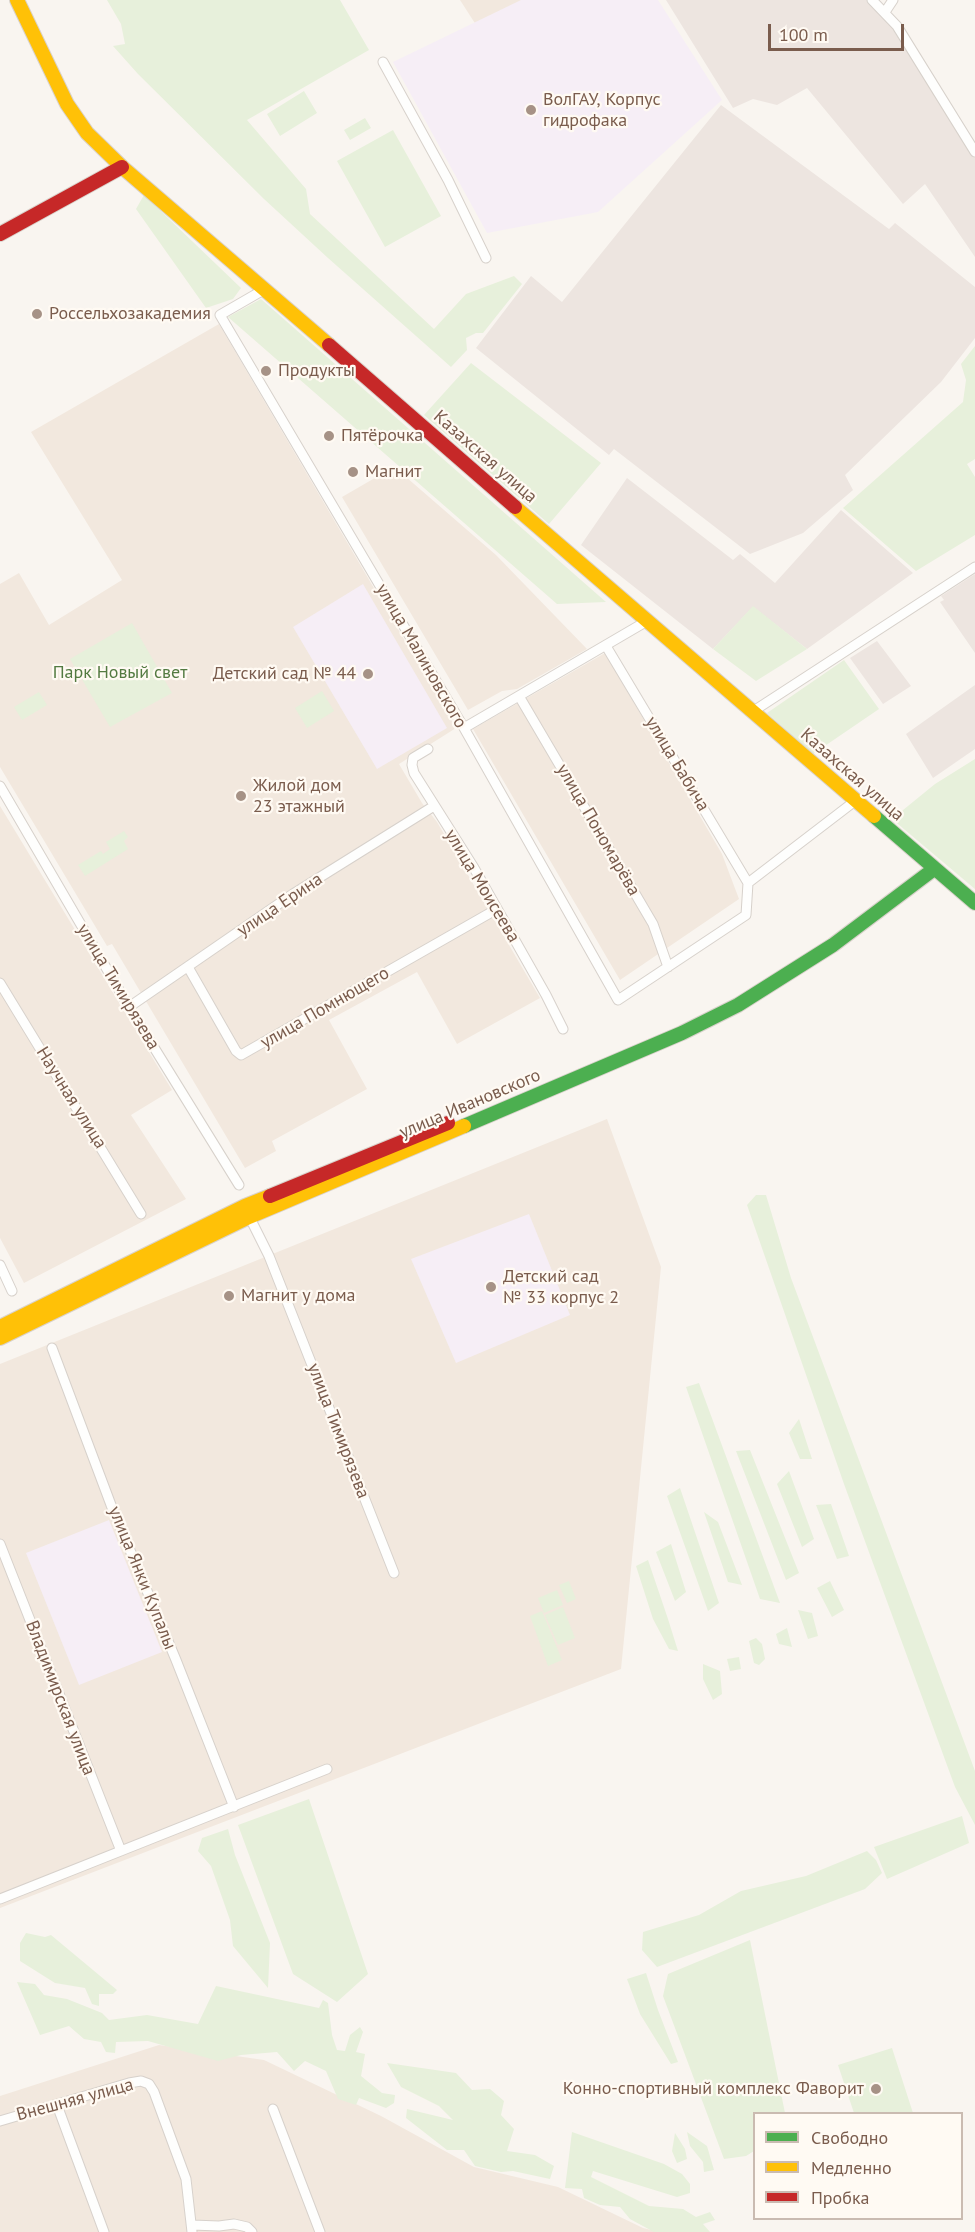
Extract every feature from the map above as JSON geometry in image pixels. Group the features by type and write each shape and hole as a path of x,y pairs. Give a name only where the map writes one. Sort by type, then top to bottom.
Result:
{"street":[{"name":"Казахская улица","path":"17,0 67,104 87,134 122,167 975,903"},
{"path":"872,0 897,26 975,152"},
{"path":"885,12 893,0"},
{"path":"383,62 448,180 486,258"},
{"path":"0,234 122,167"},
{"name":"улица Малиновского","path":"265,290 220,315 464,728 618,1000 668,967"},
{"path":"752,712 975,567"},
{"path":"464,728 647,621"},
{"name":"улица Бабича","path":"606,646 747,883"},
{"name":"улица Пономарёва","path":"519,696 653,924 668,967"},
{"name":"улица Моисеева","path":"428,749 413,758 412,765 434,806 474,868 564,1029"},
{"name":"улица Тимирязева","path":"0,786 129,1007 239,1185"},
{"path":"668,967 746,915 747,883 855,801"},
{"name":"улица Ерина","path":"129,1007 293,894 434,806"},
{"name":"улица Ивановского","path":"0,1327 247,1212 682,1033 738,1005 833,945 930,865"},
{"name":"улица Помнющего","path":"188,967 236,1051 241,1055 497,909"},
{"name":"Научная улица","path":"0,983 141,1215"},
{"name":"улица Тимирязева","path":"247,1212 269,1257 394,1573"},
{"name":"улица Ивановского","path":"0,1338 247,1212"},
{"path":"0,1265 12,1291"},
{"name":"улица Янки Купалы","path":"52,1348 111,1505 176,1660 234,1808"},
{"name":"Владимирская улица","path":"0,1544 121,1851"},
{"path":"0,1899 234,1808 327,1769"},
{"name":"Внешняя улица","path":"0,2121 129,2083 141,2081 149,2084 186,2179 192,2229"},
{"path":"57,2105 104,2232"},
{"path":"273,2109 320,2232"},
{"path":"192,2229 234,2224 247,2227 252,2232"}],"shaded area":[{"path":"460,0 532,0 478,28"},
{"path":"521,0 658,0 722,100 598,212 487,233 393,62"},
{"path":"666,0 869,0 887,20 975,158 975,257 925,184 903,204 807,88 777,105 753,99 733,108"},
{"path":"721,105 889,229 895,223 975,287 975,338 941,382 845,475 853,490 803,533 750,554 614,449 609,455 476,348 531,276 562,302"},
{"path":"219,324 456,728 399,764 422,803 437,822 540,998 457,1044 417,972 329,1020 367,1089 272,1141 276,1151 245,1168 112,944 107,946 0,767 0,584 19,573 49,625 122,580 31,432"},
{"path":"380,475 406,477 496,555 587,649 517,689 502,691 468,710 342,497"},
{"path":"627,478 733,560 740,554 775,583 841,510 913,573 807,649 753,607 713,649 581,545"},
{"path":"975,574 975,653 940,602 944,600 941,596"},
{"name":"Детский сад № 44","path":"363,584 447,728 377,769 293,627"},
{"path":"877,641 911,686 883,704 850,658"},
{"path":"605,653 722,854 739,899 620,980 473,729"},
{"path":"975,685 975,749 933,778 906,734"},
{"path":"0,806 172,1090 131,1115 186,1199 24,1283 0,1238"},
{"path":"607,1119 661,1267 621,1669 0,1908 0,1364"},
{"name":"Детский сад № 33 корпус 2","path":"529,1214 570,1315 456,1363 411,1259"},
{"path":"109,1520 162,1652 79,1685 26,1553"},
{"path":"159,2045 264,2060 381,2116 474,2167 558,2187 643,2228 660,2232 0,2232 0,2096"}],"green space":[{"path":"107,0 340,0 369,50 247,120 306,189 310,214 434,329 466,294 514,276 522,284 483,333 476,333 466,338 467,350 451,367 264,199 138,74 113,46 125,44 121,24"},
{"path":"304,91 317,113 280,136 267,114"},
{"path":"365,118 371,128 350,140 344,130"},
{"path":"393,130 441,216 385,247 337,161"},
{"path":"144,195 241,288 233,299 206,308 136,209"},
{"path":"261,299 606,602 557,604 228,317"},
{"path":"975,346 975,459 967,464 975,477 975,535 916,571 843,508 963,402 966,380 961,364"},
{"path":"471,363 601,463 549,524 424,415"},
{"path":"753,606 807,649 756,681 713,649"},
{"name":"Парк Новый свет","path":"132,623 172,693 110,727 70,659"},
{"path":"844,660 879,709 813,754 767,713"},
{"path":"322,691 334,711 307,728 295,708"},
{"path":"39,692 47,705 22,720 14,707"},
{"path":"975,759 975,889 892,819 935,784"},
{"path":"124,831 128,837 124,841 128,849 85,876 78,865 101,851 103,854 110,849 106,842"},
{"path":"756,1195 766,1195 791,1278 975,1771 975,1825 955,1787 844,1484 747,1205"},
{"path":"699,1383 780,1603 760,1599 686,1387"},
{"path":"799,1419 812,1459 800,1459 789,1433"},
{"path":"750,1450 799,1573 786,1580 736,1451"},
{"path":"789,1471 814,1539 802,1547 777,1484"},
{"path":"680,1488 719,1603 708,1611 667,1496"},
{"path":"831,1504 849,1556 837,1559 816,1505"},
{"path":"704,1512 718,1522 742,1585 728,1582"},
{"path":"671,1544 686,1592 675,1601 656,1552"},
{"path":"648,1560 678,1651 669,1649 653,1619 636,1566"},
{"path":"569,1581 576,1599 567,1603 559,1585"},
{"path":"830,1581 844,1610 832,1617 817,1588"},
{"path":"557,1590 563,1605 544,1613 538,1598"},
{"path":"563,1607 575,1638 558,1645 545,1615"},
{"path":"798,1610 812,1613 818,1636 808,1639"},
{"path":"542,1611 562,1660 548,1666 530,1616"},
{"path":"787,1628 792,1647 779,1644 776,1634"},
{"path":"756,1638 762,1644 765,1659 759,1665 754,1663 749,1641"},
{"path":"739,1657 741,1669 730,1671 727,1659"},
{"path":"703,1664 720,1671 722,1694 713,1700 703,1679"},
{"path":"309,1799 368,1974 337,2002 293,1974 238,1825"},
{"path":"962,1816 969,1843 887,1879 874,1847"},
{"path":"228,1829 235,1855 270,1943 268,1988 233,1946 230,1920 211,1866 198,1851 202,1838"},
{"path":"867,1851 876,1860 882,1873 865,1889 657,1967 642,1950 643,1932 699,1915 741,1891 806,1876"},
{"path":"26,1933 45,1937 51,1935 117,1990 113,1994 99,1994 99,2006 92,2004 85,1988 55,1983 20,1961 20,1943"},
{"path":"750,1940 785,2112 753,2112 753,2152 746,2156 724,2159 663,1996 668,1974"},
{"path":"646,1973 678,2062 671,2064 640,2014 627,1979"},
{"path":"17,1982 35,1984 44,1995 67,1999 102,2013 109,2020 147,2015 198,2024 216,1986 319,2008 323,2000 328,2003 332,2035 337,2050 345,2051 350,2035 360,2027 363,2032 356,2052 365,2054 361,2076 382,2093 395,2095 394,2103 386,2108 359,2098 356,2105 338,2099 326,2071 305,2061 294,2071 277,2052 241,2055 218,2061 148,2041 116,2042 115,2053 106,2052 101,2042 84,2039 69,2026 40,2035"},
{"name":"Конно-спортивный комплекс Фаворит","path":"892,2048 913,2112 854,2112 838,2065"},
{"path":"387,2063 456,2073 472,2090 490,2089 504,2101 501,2115 514,2129 507,2151 535,2155 554,2166 550,2179 475,2166 464,2150 447,2150 406,2118 407,2109 453,2120 439,2106 401,2087"},
{"path":"572,2132 664,2164 682,2174 690,2184 690,2193 677,2197 593,2171 591,2177 649,2206 683,2209 696,2217 710,2212 715,2220 703,2224 710,2232 654,2232 630,2219 620,2207 600,2205 584,2198 582,2189 565,2188"},
{"path":"687,2132 707,2146 714,2170 704,2172 703,2162 690,2146"},
{"path":"675,2133 685,2149 687,2159 677,2163 672,2151"}],"traffic: fast":[{"path":"874,816 975,903"},
{"path":"464,1126 682,1033 738,1005 833,945 934,869"}],"traffic: slow":[{"path":"17,0 67,104 87,133 122,167 329,345"},
{"path":"515,507 874,816"},
{"path":"0,1338 249,1217 464,1126"},
{"path":"0,1327 245,1206 270,1196"}],"traffic: jam":[{"path":"0,234 122,167"},
{"path":"329,345 515,507"},
{"path":"270,1196 448,1123"}],"place":[{"name":"ВолГАУ, Корпус гидрофака","path":"531,110"},
{"name":"Россельхозакадемия","path":"37,314"},
{"name":"Продукты","path":"266,371"},
{"name":"Пятёрочка","path":"329,436"},
{"name":"Магнит","path":"353,472"},
{"name":"Детский сад № 44","path":"368,674"},
{"name":"Жилой дом 23 этажный","path":"241,796"},
{"name":"Детский сад № 33 корпус 2","path":"491,1287"},
{"name":"Магнит у дома","path":"229,1296"},
{"name":"Конно-спортивный комплекс Фаворит","path":"876,2089"}]}
